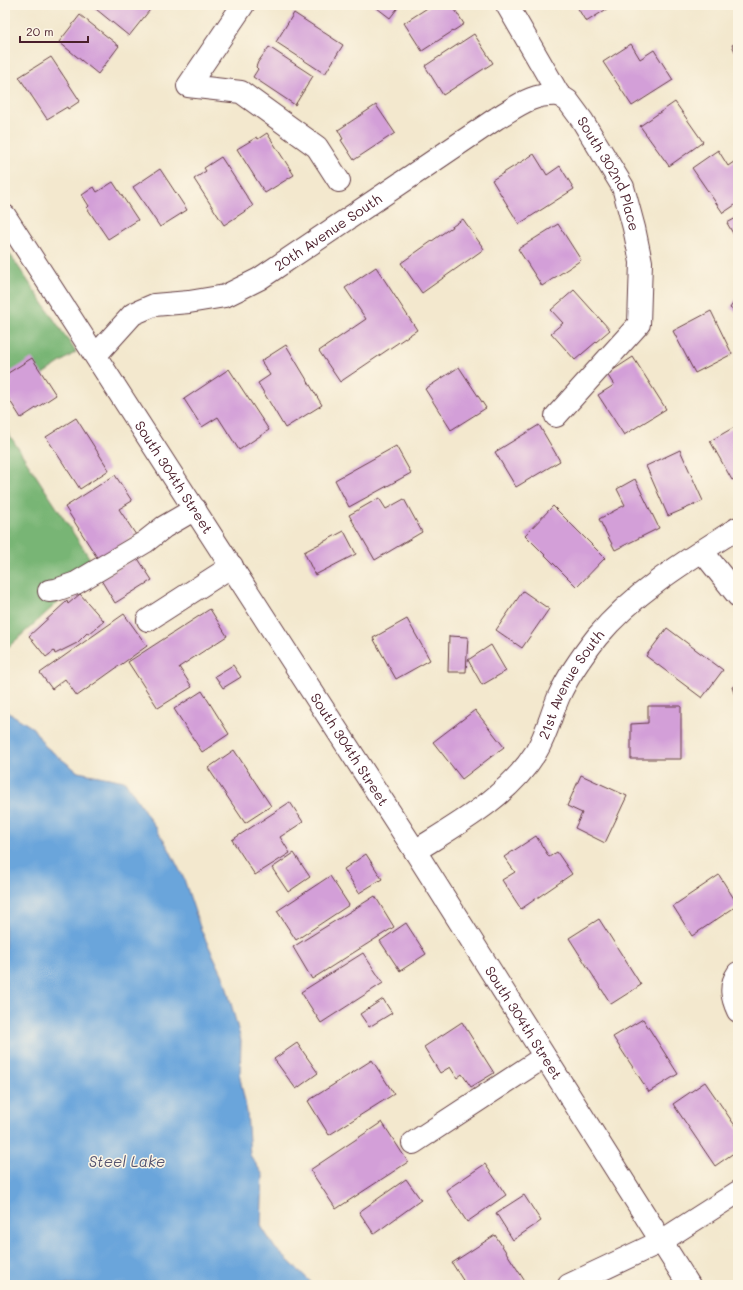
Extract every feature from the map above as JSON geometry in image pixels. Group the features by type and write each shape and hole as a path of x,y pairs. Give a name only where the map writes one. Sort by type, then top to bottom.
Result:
{"street":[{"path":"243,5 188,86 241,92 317,147 339,181"},
{"name":"South 302nd Place","path":"507,5 559,94 568,101 582,120 623,187 641,262 639,324 556,416"},
{"name":"20th Avenue South","path":"96,355 133,314 154,305 189,302 226,296 259,279 497,118 531,97 544,94 559,94"},
{"name":"South 304th Street","path":"5,216 415,851 660,1242 689,1285"},
{"path":"49,591 76,584 146,542 164,527 195,510"},
{"name":"21st Avenue South","path":"415,851 475,812 493,798 525,767 543,739 569,675 598,636 613,620 652,586 738,528"},
{"path":"702,551 738,596"},
{"path":"148,620 232,566"},
{"path":"738,973 732,986 732,994 738,1011"},
{"path":"413,1143 544,1057"},
{"path":"569,1285 660,1242 738,1192"}],"green space":[{"path":"5,247 76,352 5,399"},
{"path":"5,428 96,568 5,650"}],"water":[{"name":"Steel Lake","path":"5,710 33,728 45,746 78,772 125,781 168,847 184,879 201,930 224,978 241,1040 240,1078 247,1112 250,1155 263,1175 261,1226 275,1248 314,1285 5,1285"}],"building":[{"path":"91,5 151,5 153,6 129,36"},
{"path":"373,5 400,5 390,18"},
{"path":"432,5 452,5 464,24 422,51 404,23"},
{"path":"576,5 613,5 586,22"},
{"path":"294,13 343,45 325,74 276,42"},
{"path":"80,15 119,46 98,74 59,42"},
{"path":"474,34 493,63 443,95 425,66"},
{"path":"738,42 738,58 732,45"},
{"path":"631,44 640,59 654,50 673,80 632,106 603,62"},
{"path":"269,47 313,76 295,105 253,77 258,69 256,67 258,62"},
{"path":"51,57 80,101 68,109 67,107 47,119 19,77"},
{"path":"675,102 703,142 669,166 640,126"},
{"path":"376,105 395,133 354,160 341,140 343,139 338,130"},
{"path":"267,133 294,175 265,193 237,149"},
{"path":"718,150 728,166 738,159 738,203 723,213 692,168"},
{"path":"534,154 547,175 560,166 574,189 519,224 492,180"},
{"path":"221,157 253,206 224,225 194,179 206,171 204,168"},
{"path":"160,169 187,210 160,227 133,187"},
{"path":"113,182 138,220 108,239 87,208 89,206 82,195 94,187 97,192"},
{"path":"738,217 738,242 727,223"},
{"path":"463,219 484,249 422,293 401,263"},
{"path":"558,224 581,260 542,286 518,249"},
{"path":"376,267 417,330 340,382 319,351 366,319 345,288"},
{"path":"574,290 610,330 575,360 551,333 563,323 551,310"},
{"path":"738,296 738,314 730,308"},
{"path":"711,311 732,354 695,373 673,331"},
{"path":"286,345 322,405 285,428 258,383 270,375 261,361"},
{"path":"633,357 666,409 624,435 598,395 614,385 607,374"},
{"path":"32,358 56,395 21,418 5,393 5,375"},
{"path":"459,367 486,408 451,430 425,389"},
{"path":"229,369 269,430 239,450 218,417 202,427 184,399"},
{"path":"76,418 109,470 80,489 46,437"},
{"path":"539,425 560,461 516,487 495,452"},
{"path":"738,425 738,477 732,480 710,441"},
{"path":"396,446 411,473 349,507 335,480"},
{"path":"680,450 703,501 668,516 646,466"},
{"path":"115,475 132,501 119,509 136,535 98,559 65,507"},
{"path":"635,479 659,528 615,550 599,519 625,505 617,489"},
{"path":"379,498 386,509 404,499 422,532 375,560 349,515"},
{"path":"553,506 605,558 577,587 525,535"},
{"path":"344,531 356,554 315,575 304,552"},
{"path":"137,557 152,580 115,603 101,580"},
{"path":"523,591 549,609 522,648 496,630"},
{"path":"80,594 104,621 89,634 87,633 77,643 55,654 54,651 46,657 29,636 67,601 68,604"},
{"path":"210,609 227,636 179,667 192,687 158,708 128,662"},
{"path":"124,614 147,646 77,696 65,679 52,689 40,673"},
{"path":"407,619 430,660 396,679 373,638"},
{"path":"667,628 723,670 702,698 646,656"},
{"path":"449,636 468,637 466,672 448,672"},
{"path":"491,645 506,671 482,685 468,660"},
{"path":"233,665 241,677 223,688 215,676"},
{"path":"738,685 738,705 732,687"},
{"path":"202,691 229,734 202,752 174,709"},
{"path":"648,706 681,706 681,759 631,759 631,724 648,723"},
{"path":"475,710 504,747 462,779 433,742"},
{"path":"234,750 271,806 245,823 208,768"},
{"path":"581,775 627,796 605,843 575,828 582,813 567,806"},
{"path":"290,802 303,822 280,837 290,853 255,875 232,840"},
{"path":"536,836 549,857 557,852 572,874 521,909 502,880 515,872 504,857"},
{"path":"294,853 310,877 288,892 272,868"},
{"path":"366,854 382,879 359,893 344,869"},
{"path":"719,875 738,905 692,936 673,906"},
{"path":"330,876 349,905 296,940 277,911"},
{"path":"375,896 394,927 312,979 293,947"},
{"path":"599,919 641,985 611,1004 569,938"},
{"path":"406,923 426,954 400,971 380,941"},
{"path":"363,953 383,983 321,1023 301,992"},
{"path":"383,999 392,1013 369,1027 360,1014"},
{"path":"643,1019 678,1074 649,1092 613,1037"},
{"path":"462,1022 494,1073 471,1087 462,1074 457,1078 450,1067 440,1073 424,1047"},
{"path":"297,1043 318,1073 296,1089 274,1059"},
{"path":"372,1060 394,1094 329,1135 308,1101"},
{"path":"705,1082 738,1130 738,1150 715,1166 673,1104"},
{"path":"382,1122 408,1162 336,1209 310,1170"},
{"path":"485,1164 506,1195 467,1222 446,1190"},
{"path":"406,1179 421,1200 374,1234 359,1212"},
{"path":"524,1195 541,1221 513,1240 496,1213"},
{"path":"495,1235 526,1283 522,1285 466,1285 452,1263"}]}
